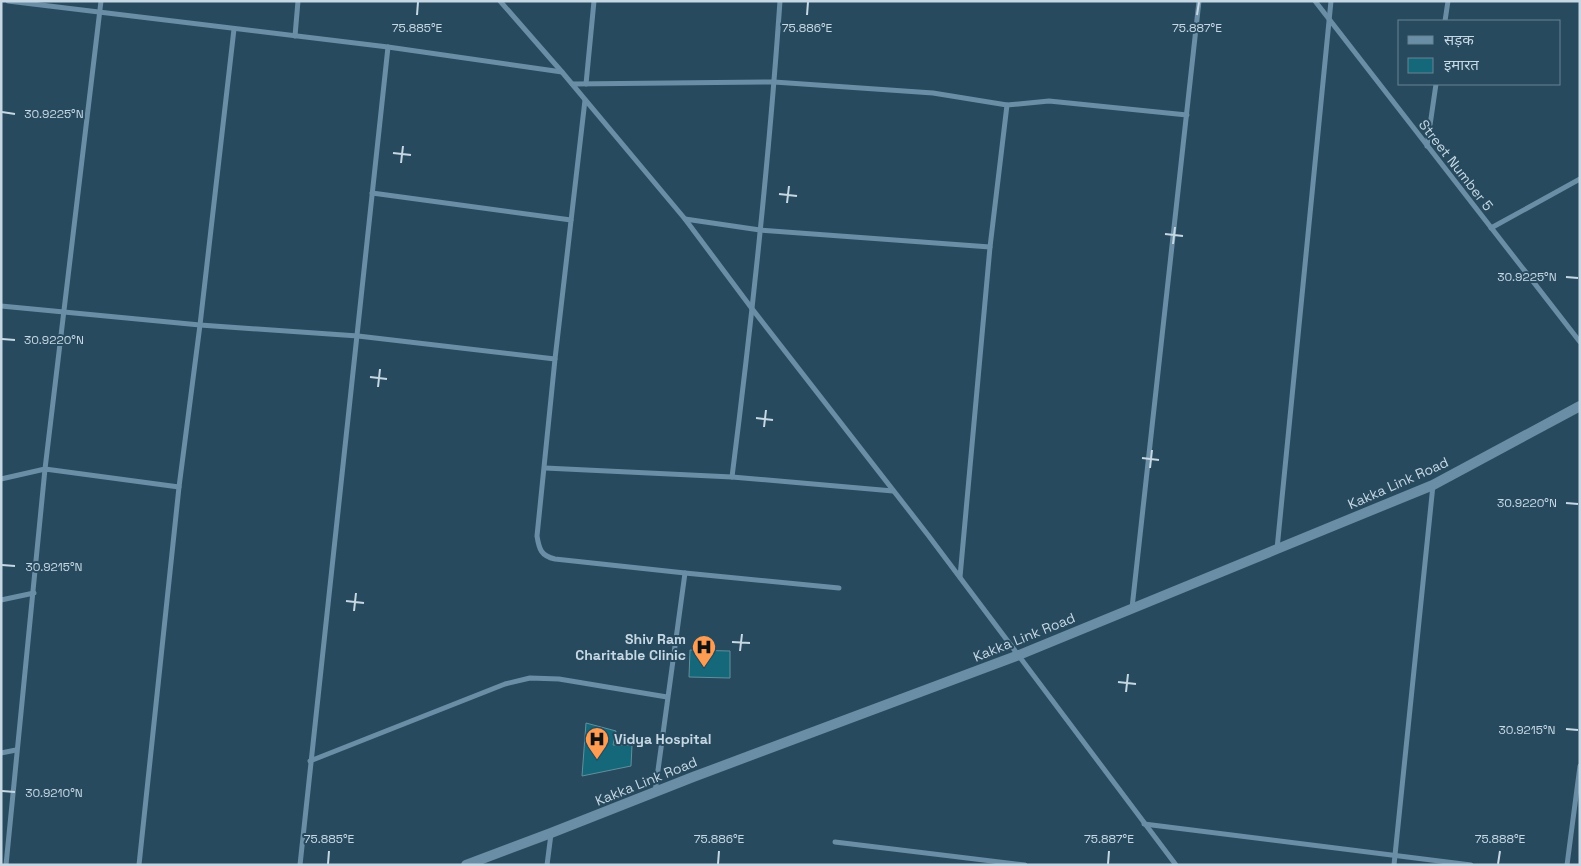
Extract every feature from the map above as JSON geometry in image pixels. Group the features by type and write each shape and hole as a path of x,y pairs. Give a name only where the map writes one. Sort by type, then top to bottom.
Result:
{"street":[{"path":"8,1 388,47 562,72"},
{"path":"6,865 45,469 102,1"},
{"path":"295,36 298,1"},
{"path":"500,1 685,219 1019,655 1170,862 1176,865"},
{"path":"586,84 594,1"},
{"path":"732,477 753,310 780,1"},
{"path":"1132,608 1199,1"},
{"name":"Street Number 5","path":"1315,1 1580,342"},
{"path":"1276,549 1330,1"},
{"path":"1445,20 1448,1"},
{"path":"139,865 179,487 200,325 234,29"},
{"path":"300,865 388,47"},
{"path":"572,84 774,82 933,93 1007,105 1049,101 1187,115"},
{"path":"1427,146 1436,85"},
{"path":"585,100 537,536 541,552 546,557 839,588"},
{"path":"960,577 990,247 1007,105"},
{"path":"1491,228 1580,179"},
{"path":"372,193 571,220"},
{"path":"685,219 760,230 990,247"},
{"path":"1,306 200,325 358,336 555,359"},
{"name":"Kakka Link Road","path":"466,865 1019,655 1433,485 1580,406"},
{"path":"545,468 732,477 893,490"},
{"path":"1,479 45,469 179,487"},
{"path":"1394,865 1433,485"},
{"path":"655,792 685,573"},
{"path":"1,600 34,593"},
{"path":"310,761 505,684 530,678 559,679 668,697"},
{"path":"1,753 16,750"},
{"path":"1567,865 1580,766"},
{"path":"1144,824 1471,865"},
{"path":"547,865 551,833"},
{"path":"835,842 1025,865"}],"building":[{"path":"690,650 730,651 730,678 689,677"},
{"path":"586,723 616,731 613,745 632,745 631,766 582,776"}],"place":[{"name":"Shiv Ram Charitable Clinic","path":"704,668"},
{"name":"Vidya Hospital","path":"597,760"}]}
